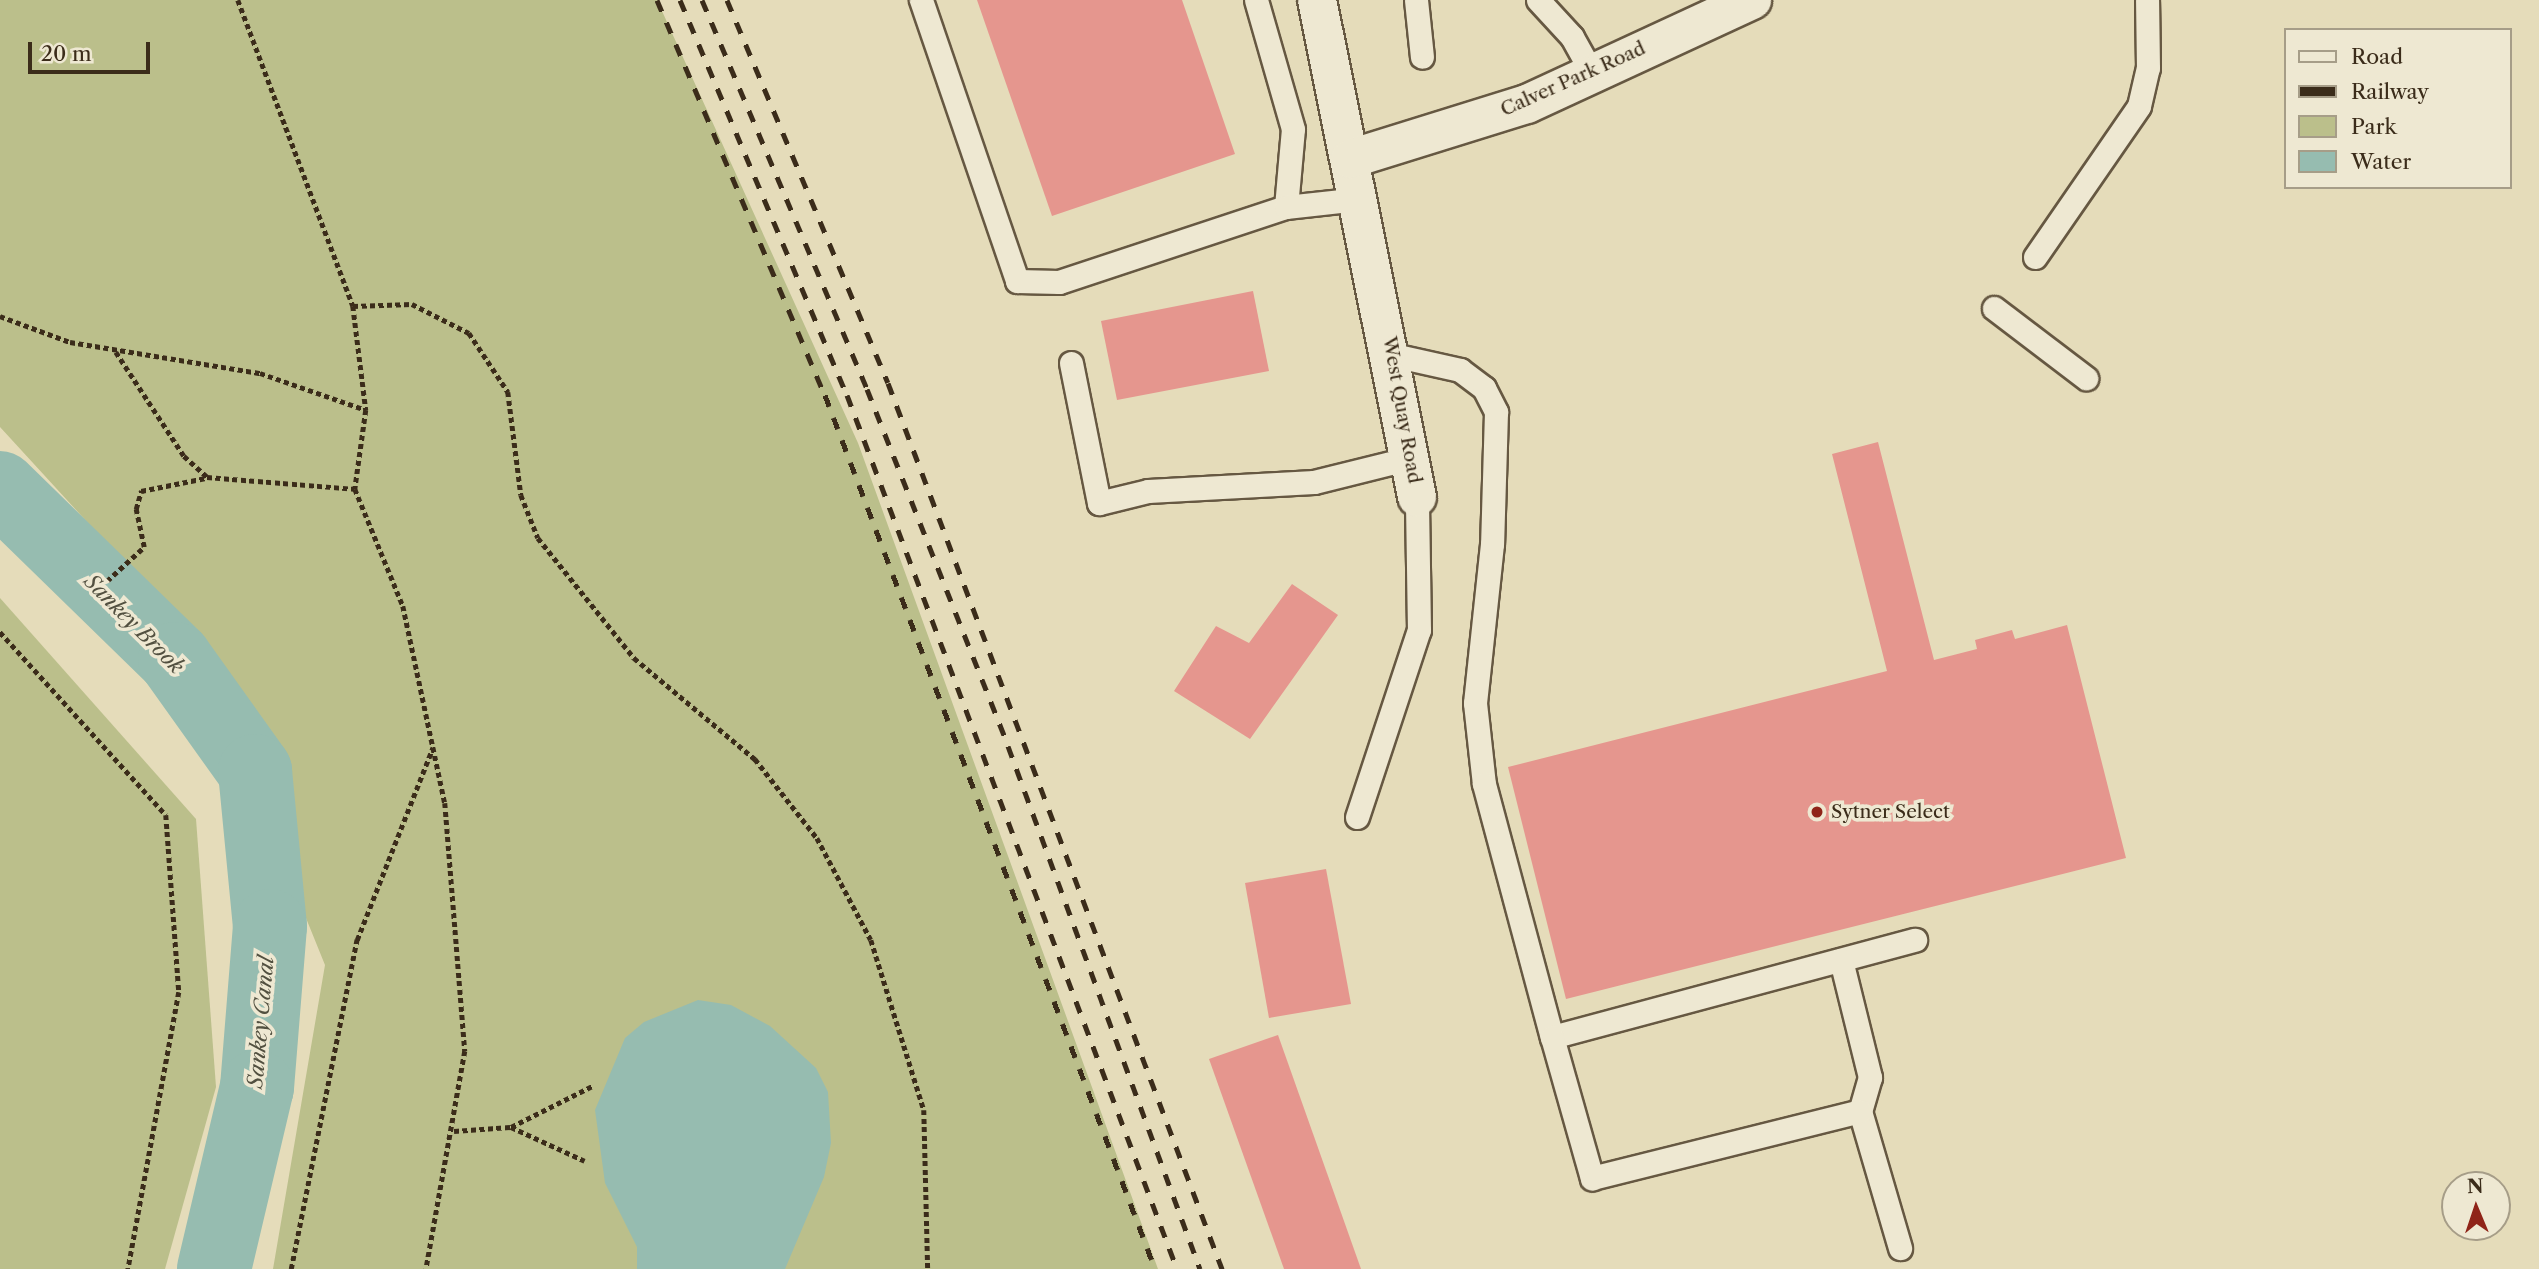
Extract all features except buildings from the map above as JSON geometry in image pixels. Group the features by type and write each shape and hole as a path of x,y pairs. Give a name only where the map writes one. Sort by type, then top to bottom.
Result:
{"street":[{"name":"West Quay Road","path":"1317,0 1393,355 1417,496"},
{"name":"Calver Park Road","path":"1350,159 1527,104 1752,0"}],"lane":[{"path":"921,0 1017,281 1059,282 1286,207 1358,199"},
{"path":"1256,0 1293,129 1286,207"},
{"path":"1416,0 1422,57"},
{"path":"1538,0 1572,37 1592,73"},
{"path":"2035,257 2138,106 2148,68 2147,0"},
{"path":"1994,309 2086,378"},
{"path":"1393,355 1460,370 1484,388 1496,412 1492,544 1475,703 1484,784 1592,1178 1860,1111"},
{"path":"1071,363 1099,503 1148,491 1314,482 1410,458"},
{"name":"West Quay Road","path":"1357,817 1419,630 1417,496"},
{"path":"1552,1037 1915,940"},
{"path":"1841,960 1870,1077 1860,1111 1900,1248"}],"path":[{"path":"238,0 353,306 366,410 355,489 403,606 445,803 466,1023 454,1131 426,1269"},
{"path":"353,306 412,304 469,333 508,393 521,495 538,538 634,658 755,759 817,838 872,940 924,1110 928,1269"},
{"path":"0,316 116,351 260,373 366,410"},
{"path":"116,351 184,456 207,477"},
{"path":"107,580 144,547 136,509 141,491 207,477 355,489"},
{"path":"0,632 166,815 179,992 128,1269"},
{"path":"291,1269 357,940 433,746"},
{"path":"454,1131 511,1127 592,1086"},
{"path":"511,1127 585,1161"}],"green space":[{"path":"0,0 657,0 858,443 1158,1269 273,1269 325,965 210,681 232,680 0,427"},
{"path":"0,598 196,819 216,1087 165,1269 0,1269"}],"water":[{"path":"698,1000 731,1005 770,1026 816,1068 828,1092 831,1143 824,1177 785,1269 637,1269 637,1247 605,1183 595,1110 625,1038 644,1022"}],"waterway":[{"name":"Sankey Canal","path":"0,488 175,659 255,771 270,926 257,1087 214,1269"}],"railway":[{"path":"657,0 825,395 1155,1269"},
{"path":"680,0 847,395 1177,1269"},
{"path":"702,0 867,389 1008,746 1200,1269"},
{"path":"727,0 888,383 1222,1269"}],"place":[{"name":"Sytner Select","path":"1817,812"}],"water label":[{"name":"Sankey Brook","path":"134,624"}]}
